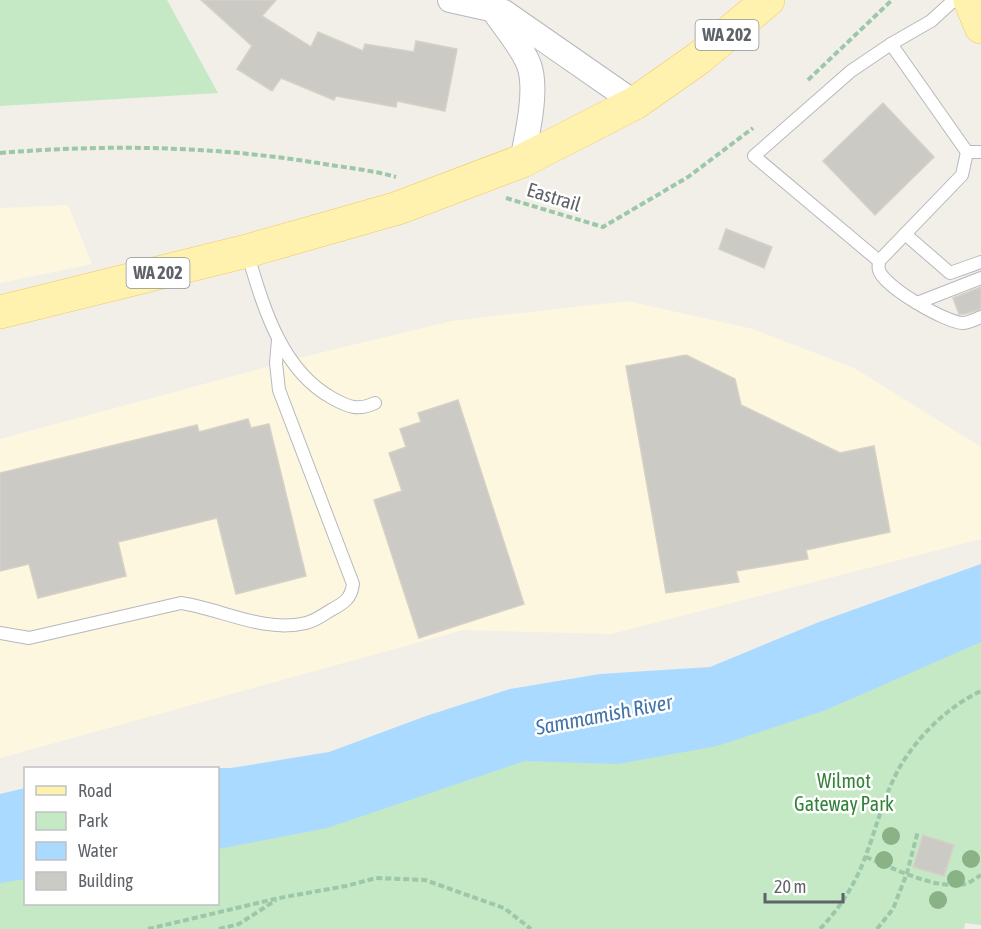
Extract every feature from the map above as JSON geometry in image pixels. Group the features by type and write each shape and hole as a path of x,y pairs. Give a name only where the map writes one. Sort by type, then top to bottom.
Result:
{"main road":[{"name":"WA 202","path":"0,312 247,251 398,208 522,161 635,104 699,58 768,0"},
{"path":"970,0 981,27"}],"street":[{"path":"450,0 504,12 635,104"},
{"path":"493,10 528,64 533,82 530,120 522,161"}],"lane":[{"path":"879,261 754,156 851,71 931,21 954,0"},
{"path":"891,44 968,152"},
{"path":"968,152 981,152"},
{"path":"968,152 962,175 879,261 879,271 886,280 917,303 947,319 962,323 981,317"},
{"path":"905,234 950,273 981,262"},
{"path":"247,251 259,291 278,340 298,371 322,393 349,407 368,406 375,403"},
{"path":"917,303 981,278"},
{"path":"0,633 29,638 180,603 204,606 243,619 277,626 308,623 345,603 353,584 279,390 276,363 278,340"}],"path":[{"path":"803,85 892,0"},
{"name":"Eastrail","path":"497,195 603,227 688,177 760,123"},
{"path":"0,153 64,148 153,147 272,155 376,171 403,178 418,200"},
{"path":"820,929 849,892 866,857 900,766 926,731 967,697 981,691"},
{"path":"878,929 893,909 907,873 918,831"},
{"path":"866,857 944,884 966,884 981,875"},
{"path":"148,929 376,878 425,880 504,908 531,929"},
{"path":"219,929 239,924 279,898"}],"shaded area":[{"path":"68,205 92,264 0,283 0,208"},
{"path":"627,301 753,329 854,368 981,447 981,539 611,634 463,630 0,758 0,439 319,353 452,321"}],"green space":[{"path":"0,0 167,0 218,93 0,106"},
{"name":"Wilmot Gateway Park","path":"981,597 981,925 965,923 964,929 0,929 0,876 24,869 24,905 219,905 219,812"}],"water":[{"name":"Sammamish River","path":"981,564 981,642 826,710 717,746 618,764 525,761 327,828 219,849 219,768 329,752 426,716 510,689 600,674 710,667 819,622"},
{"path":"24,788 24,879 0,883 0,794"}],"building":[{"path":"201,0 276,0 262,16 311,47 318,32 363,51 365,44 414,52 416,41 457,49 445,111 397,101 396,107 336,96 334,100 281,78 272,91 237,69 252,46"},
{"path":"883,103 934,157 875,215 823,161"},
{"path":"726,229 772,247 764,268 719,249"},
{"path":"981,287 981,309 959,314 953,298"},
{"path":"686,355 735,379 741,405 840,453 874,446 890,532 806,550 808,559 736,571 739,582 666,593 626,366"},
{"path":"458,400 524,604 419,638 374,500 402,491 389,453 406,447 400,429 421,422 418,413"},
{"path":"248,419 251,428 269,424 306,576 236,594 217,518 118,542 126,576 38,598 29,564 0,571 0,473 197,425 199,432"},
{"path":"923,835 954,845 944,876 913,867"}]}
